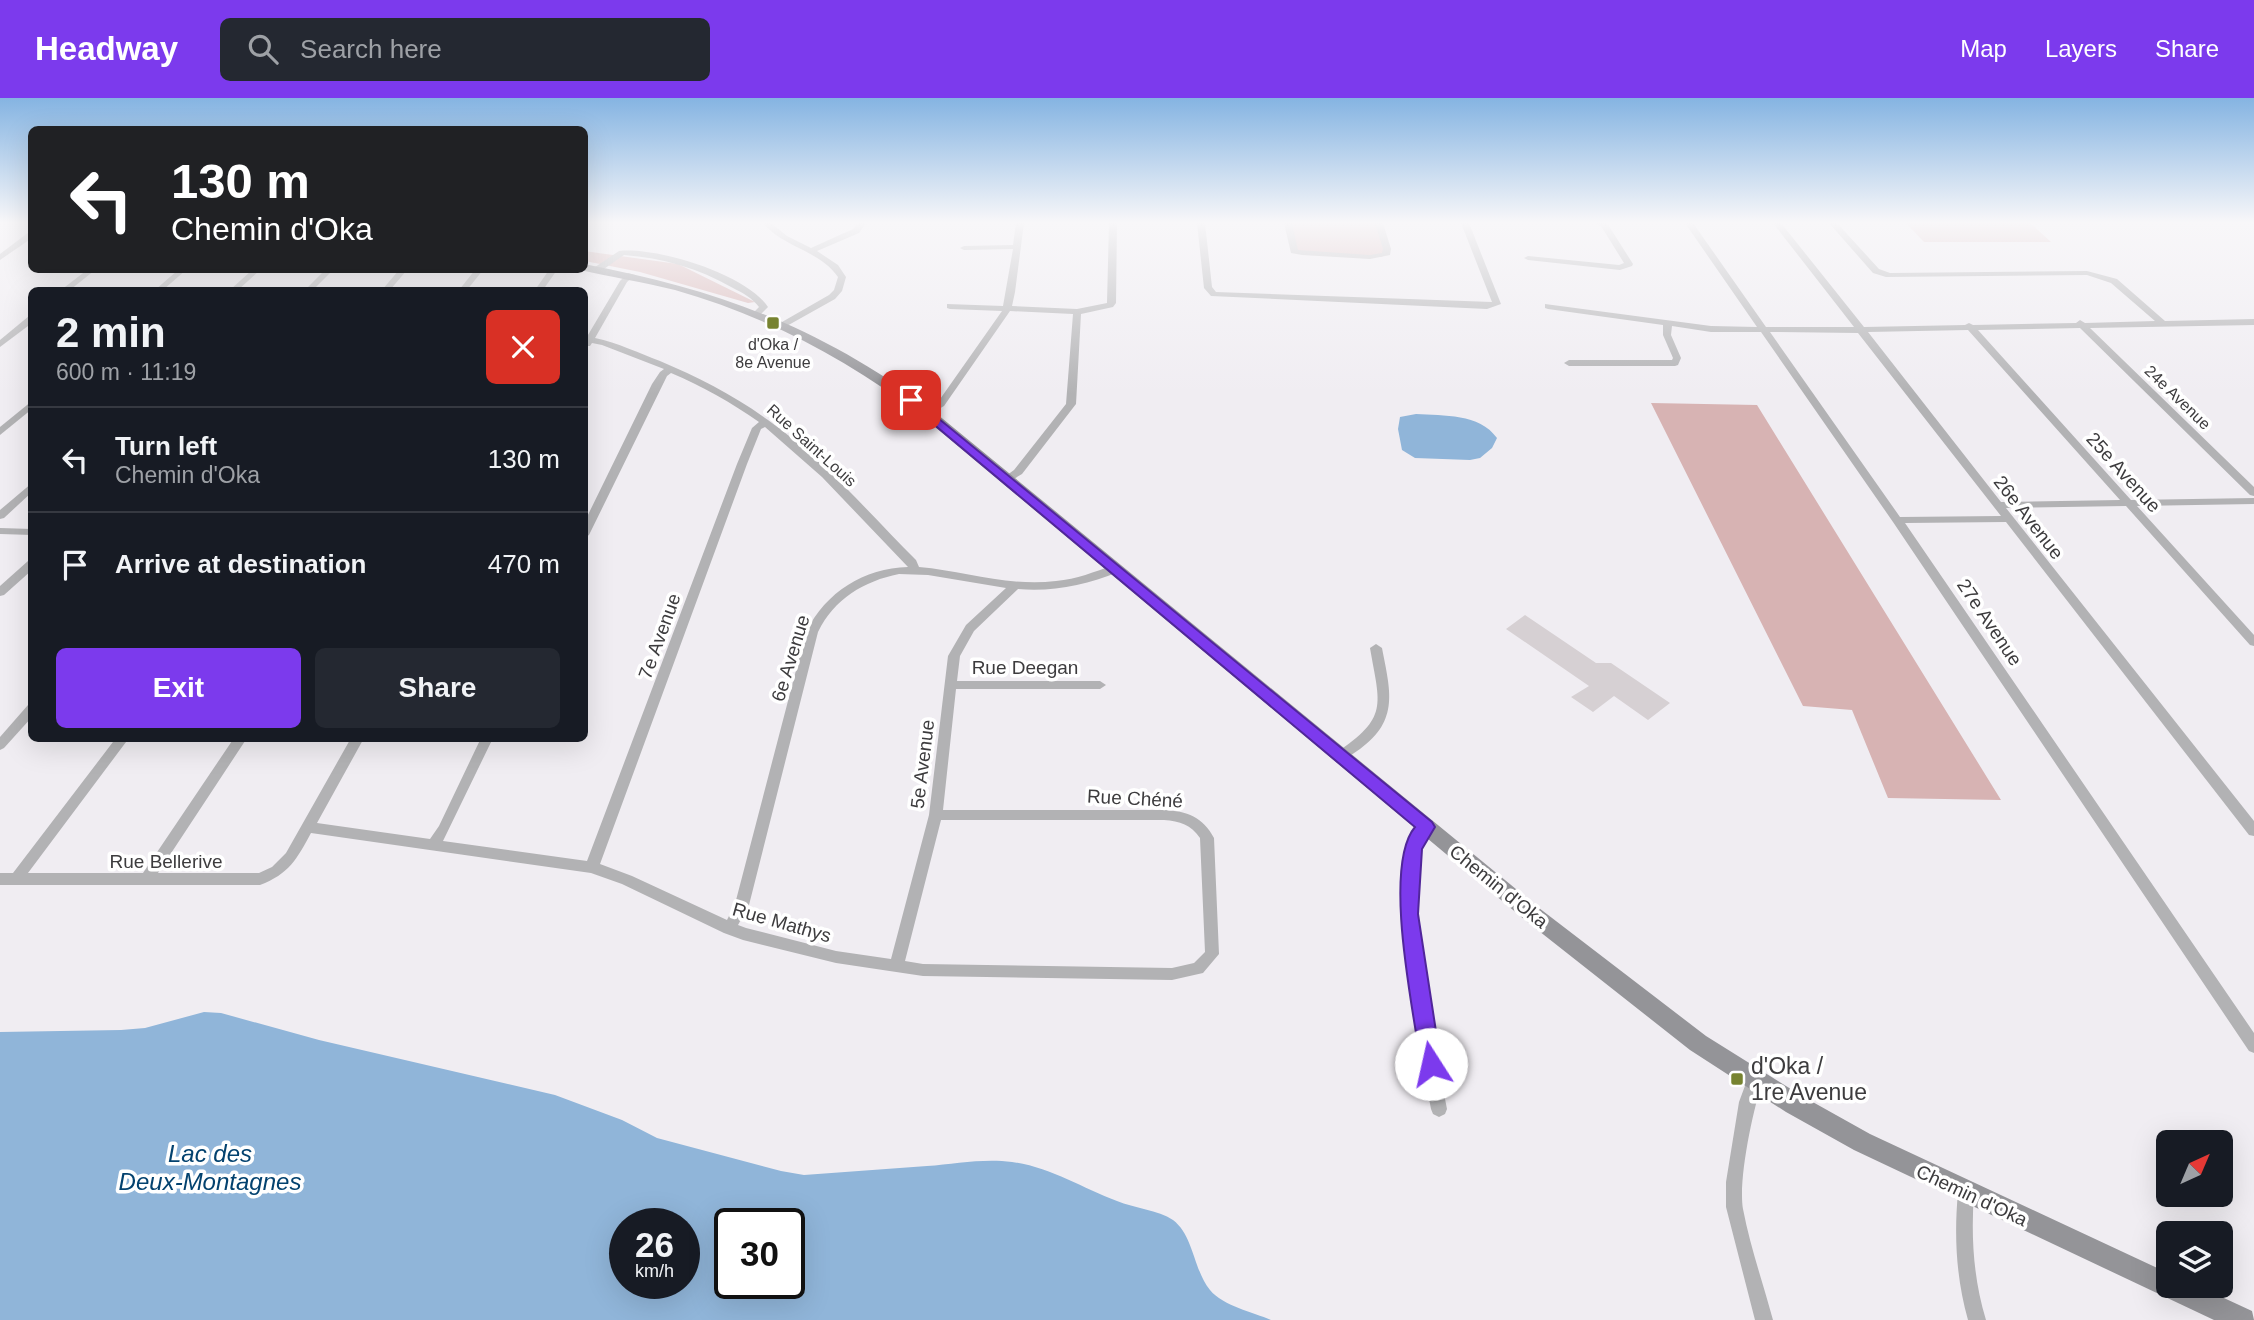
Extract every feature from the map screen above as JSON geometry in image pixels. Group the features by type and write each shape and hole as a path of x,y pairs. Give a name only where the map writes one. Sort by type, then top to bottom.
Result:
{"main road":[{"name":"Chemin d'Oka","path":"650,280 758,312 786,324 863,366 927,413 1613,979 1698,1043 1849,1135 2156,1280"},
{"name":"Chemin d'Oka","path":"2195,1298 2243,1320"}],"street":[{"path":"588,342 625,280"},
{"path":"725,280 760,301 764,307 758,312"},
{"path":"786,324 827,301 841,285 842,280"},
{"path":"927,413 941,404 1008,308 1012,280"},
{"path":"950,306 1077,312 1103,308 1112,303 1112,280"},
{"path":"1207,280 1208,288 1214,294 1488,306 1497,304 1489,280"},
{"name":"27e Avenue","path":"1728,280 1897,520 2254,1046"},
{"name":"26e Avenue","path":"1822,280 2254,831"},
{"path":"2111,280 2161,322"},
{"path":"1548,306 1711,329 1861,330 2254,321"},
{"path":"1007,480 1018,472 1071,404 1077,312"},
{"path":"0,344 28,321"},
{"path":"1569,363 1675,363 1677,358 1667,335 1668,322"},
{"path":"2241,322 2254,333"},
{"name":"24e Avenue","path":"2080,323 2254,493"},
{"name":"25e Avenue","path":"1969,326 2254,642"},
{"name":"Rue Saint-Louis","path":"588,344 605,343 671,369 715,390 765,422 801,452 912,562 915,570"},
{"path":"588,527 657,384 663,374 671,369"},
{"path":"0,432 28,408"},
{"name":"7e Avenue","path":"592,867 742,464 757,428 765,422"},
{"path":"0,516 28,490"},
{"path":"1997,505 2254,501"},
{"path":"1897,520 2008,519"},
{"path":"0,531 28,532"},
{"path":"0,592 28,568"},
{"name":"6e Avenue","path":"730,929 743,905 818,618 832,600 880,576 915,570 1015,586 1043,586 1095,577 1114,569"},
{"name":"5e Avenue","path":"895,967 936,815 954,656 965,635 1015,586"},
{"path":"1340,756 1374,731 1384,716 1385,701 1376,648"},
{"name":"Rue Deegan","path":"950,685 1100,685"},
{"path":"0,746 28,713"},
{"path":"17,878 120,742"},
{"path":"146,880 238,742"},
{"name":"Rue Bellerive","path":"0,879 260,879 284,865 356,742"},
{"path":"433,845 444,829 485,742"},
{"name":"Rue Chéné","path":"936,815 1164,815 1189,819 1201,827 1207,838 1212,954"},
{"name":"Rue Mathys","path":"307,827 592,867 627,880 730,929 807,951 895,967 934,971 1172,974 1198,968 1212,954"},
{"path":"1426,827 1418,835 1413,849 1409,914 1420,1007 1439,1109"},
{"path":"1755,1080 1747,1102 1734,1182 1734,1207 1765,1320"},
{"path":"1966,1192 1964,1266 1977,1320"}],"shaded area":[{"path":"668,280 710,280 755,302 748,303"},
{"path":"1651,403 1757,405 2001,800 1888,798 1852,710 1803,706"}],"water":[{"path":"1416,414 1471,420 1490,430 1497,438 1492,448 1480,458 1415,458 1402,450 1398,429 1400,417"},
{"name":"Lac des Deux-Montagnes","path":"204,1012 221,1013 319,1040 555,1095 622,1120 657,1138 804,1175 980,1161 1026,1165 1173,1220 1185,1235 1204,1282 1210,1290 1230,1304 1271,1320 0,1320 0,1032 145,1028"}],"building":[{"path":"1525,615 1596,663 1611,663 1670,703 1648,720 1614,696 1593,712 1571,697 1589,686 1506,629"}],"place":[{"name":"d'Oka / 8e Avenue","path":"773,323"},
{"name":"d'Oka / 1re Avenue","path":"1737,1079"}],"route":[{"path":"911,400 1426,827 1418,835 1413,849 1409,914 1420,1007 1431,1064"}]}
